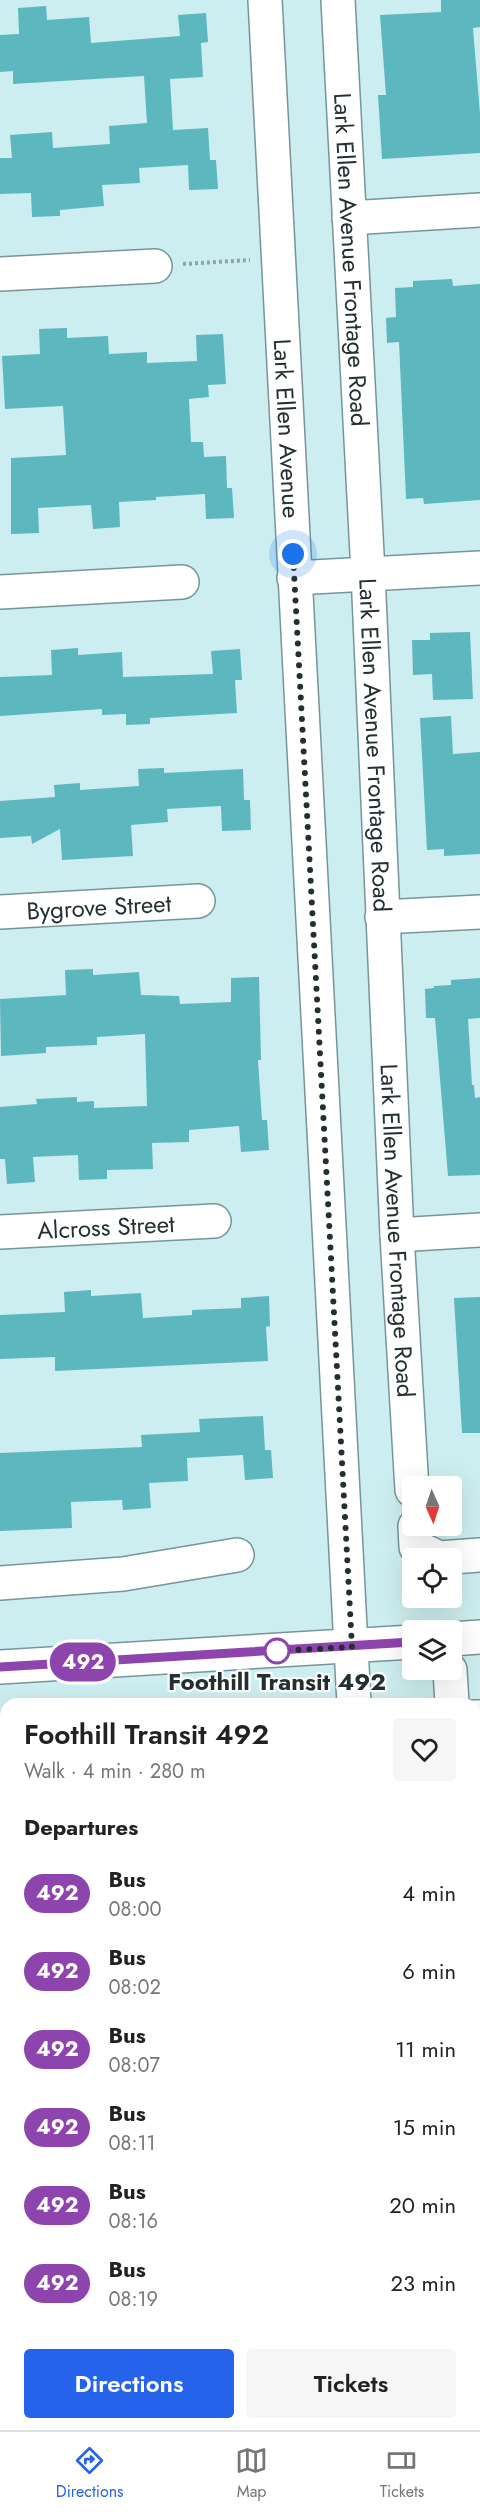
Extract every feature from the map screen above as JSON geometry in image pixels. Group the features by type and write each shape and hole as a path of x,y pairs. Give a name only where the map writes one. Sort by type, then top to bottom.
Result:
{"street":[{"name":"Lark Ellen Avenue","path":"265,0 354,1698"},
{"name":"Lark Ellen Avenue Frontage Road","path":"338,0 368,573 397,1235 411,1476"},
{"path":"349,218 480,210"},
{"path":"0,274 155,266"},
{"path":"294,578 480,568"},
{"path":"0,592 182,582"},
{"name":"Bygrove Street","path":"0,912 198,901"},
{"path":"382,917 480,912"},
{"name":"Alcross Street","path":"0,1232 214,1221"},
{"path":"397,1235 480,1230"},
{"path":"415,1536 440,1558 480,1555"},
{"path":"0,1583 123,1574 237,1555"},
{"path":"462,1638 480,1637"},
{"path":"0,1667 402,1643"},
{"path":"451,1680 452,1698"}],"path":[{"path":"155,266 278,259"}],"building":[{"path":"441,0 480,0 480,27 473,28 480,114 480,153 382,159 378,95 386,95 380,15 441,12"},
{"path":"46,6 47,20 89,17 91,43 180,36 178,15 206,13 208,42 201,43 203,77 170,79 173,130 208,128 210,160 216,160 218,189 189,190 188,165 139,168 140,183 102,185 104,206 60,210 60,216 32,217 31,193 0,194 0,158 12,158 10,135 52,132 53,148 110,144 109,126 147,123 144,76 13,84 13,71 0,72 0,35 19,34 18,8"},
{"path":"452,279 453,286 480,284 480,500 424,504 423,498 406,499 399,342 387,343 386,318 396,317 395,288 413,287 413,281"},
{"path":"67,328 67,338 108,336 109,354 147,352 147,363 197,361 196,335 223,334 226,384 208,385 209,397 189,399 191,442 203,442 204,457 226,456 227,488 232,488 234,518 206,519 205,494 156,497 156,500 119,502 120,527 93,529 91,505 38,508 39,533 11,534 11,458 66,455 63,406 5,409 2,356 40,354 39,329"},
{"path":"470,632 473,699 433,700 432,674 413,675 412,640 430,640 430,633"},
{"path":"78,648 78,655 122,652 123,677 213,674 211,651 240,649 242,680 235,680 237,713 150,718 150,724 126,725 126,714 102,715 102,709 0,716 0,677 52,675 51,650"},
{"path":"451,716 453,754 480,752 480,854 444,856 444,849 427,850 420,718"},
{"path":"164,768 164,773 243,769 244,800 250,800 251,830 222,831 221,806 167,809 168,822 131,825 133,856 62,860 60,829 32,844 31,836 0,838 0,801 55,797 54,785 80,783 80,790 139,786 138,769"},
{"path":"93,969 93,975 139,972 141,995 179,996 180,1004 231,1002 231,978 259,977 261,1060 258,1060 262,1120 267,1120 269,1150 241,1152 239,1126 189,1130 189,1142 152,1143 153,1169 107,1170 107,1179 79,1180 78,1155 33,1157 35,1182 7,1184 5,1159 0,1159 0,1107 37,1104 36,1099 77,1097 77,1102 94,1101 94,1108 147,1106 145,1034 97,1037 97,1045 46,1047 46,1053 1,1056 0,999 66,995 65,970"},
{"path":"480,978 480,1018 468,1019 472,1085 474,1085 475,1098 480,1097 480,1175 448,1176 435,1018 426,1018 425,989 451,985 451,980"},
{"path":"91,1290 91,1296 141,1293 143,1318 192,1315 192,1310 241,1308 241,1298 269,1296 270,1326 266,1327 268,1361 55,1371 55,1357 0,1359 0,1315 65,1312 64,1292"},
{"path":"480,1297 480,1433 462,1433 454,1298"},
{"path":"263,1416 265,1450 271,1450 273,1478 245,1480 243,1455 187,1458 188,1481 149,1483 151,1508 123,1510 122,1500 71,1502 72,1528 0,1531 0,1453 142,1447 141,1435 200,1432 199,1419"}],"bus line":[{"name":"492","path":"0,1667 402,1643"}],"place":[{"name":"Foothill Transit 492","path":"277,1651"}],"route":[{"path":"277,1651 352,1647 293,554"}]}
